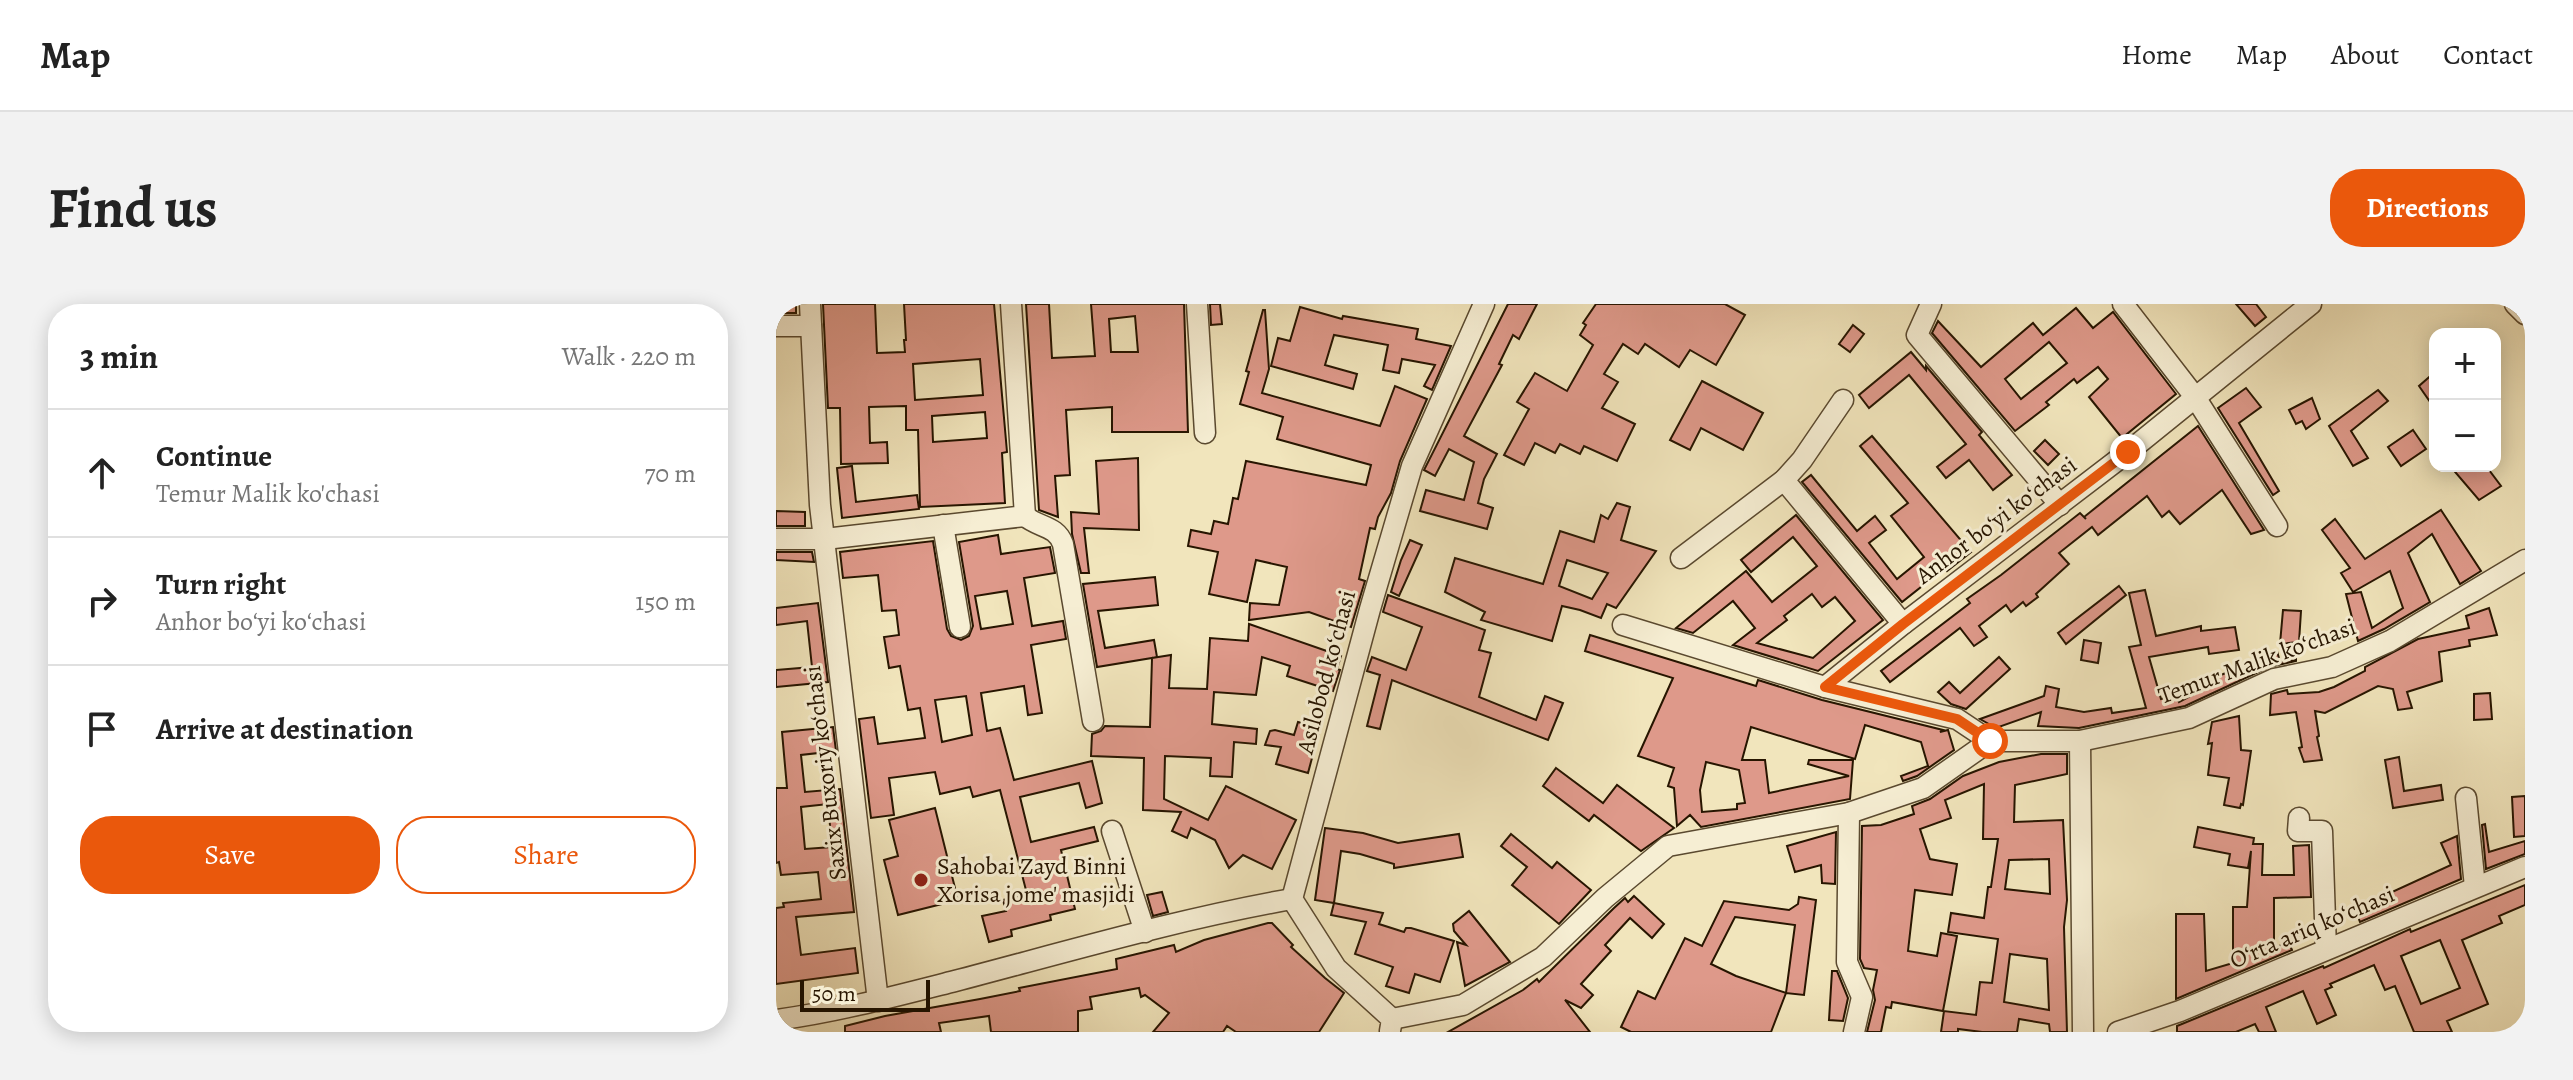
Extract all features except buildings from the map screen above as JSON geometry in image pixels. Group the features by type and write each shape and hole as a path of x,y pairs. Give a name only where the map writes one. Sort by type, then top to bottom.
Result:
{"street":[{"name":"Saxix Buxoriy ko‘chasi","path":"810,304 820,505 878,1001"},
{"path":"1011,304 1025,516 1033,523 1053,529 1063,544 1093,721"},
{"path":"1197,304 1205,433"},
{"name":"Asilobod koʻchasi","path":"1292,899 1412,466 1484,304"},
{"path":"1931,304 1917,335 2060,505"},
{"path":"2123,304 2195,397 2277,526"},
{"name":"Anhor boʻyi koʻchasi","path":"1825,687 2060,505 2311,304"},
{"path":"2515,304 2525,314"},
{"path":"776,326 811,326"},
{"path":"1681,558 1784,480 1802,460 1843,400"},
{"path":"1784,480 1903,624"},
{"path":"776,539 825,539 1025,516"},
{"path":"943,525 960,627"},
{"name":"Temur Malik koʻchasi","path":"1990,741 2080,741 2189,718 2274,679 2332,667 2390,641 2525,560"},
{"path":"781,1024 1145,932 1292,899 1336,968 1391,1026 1463,1005 1543,957 1605,898 1668,846 1849,813 1923,788 1990,741 1957,719 1825,687 1623,625"},
{"path":"2080,741 2083,1032"},
{"path":"2466,798 2475,887"},
{"path":"1849,813 1847,962 1862,997 1854,1032"},
{"path":"2299,818 2298,831 2322,831 2326,949"},
{"path":"1112,831 1145,932"},
{"name":"Oʻrta ariq koʻchasi","path":"2118,1032 2180,1011 2525,867"}],"place":[{"name":"Sahobai Zayd Binni Xorisa jome' masjidi","path":"921,880"}],"route":[{"path":"1990,741 1957,719 1825,687 2128,452"}]}
